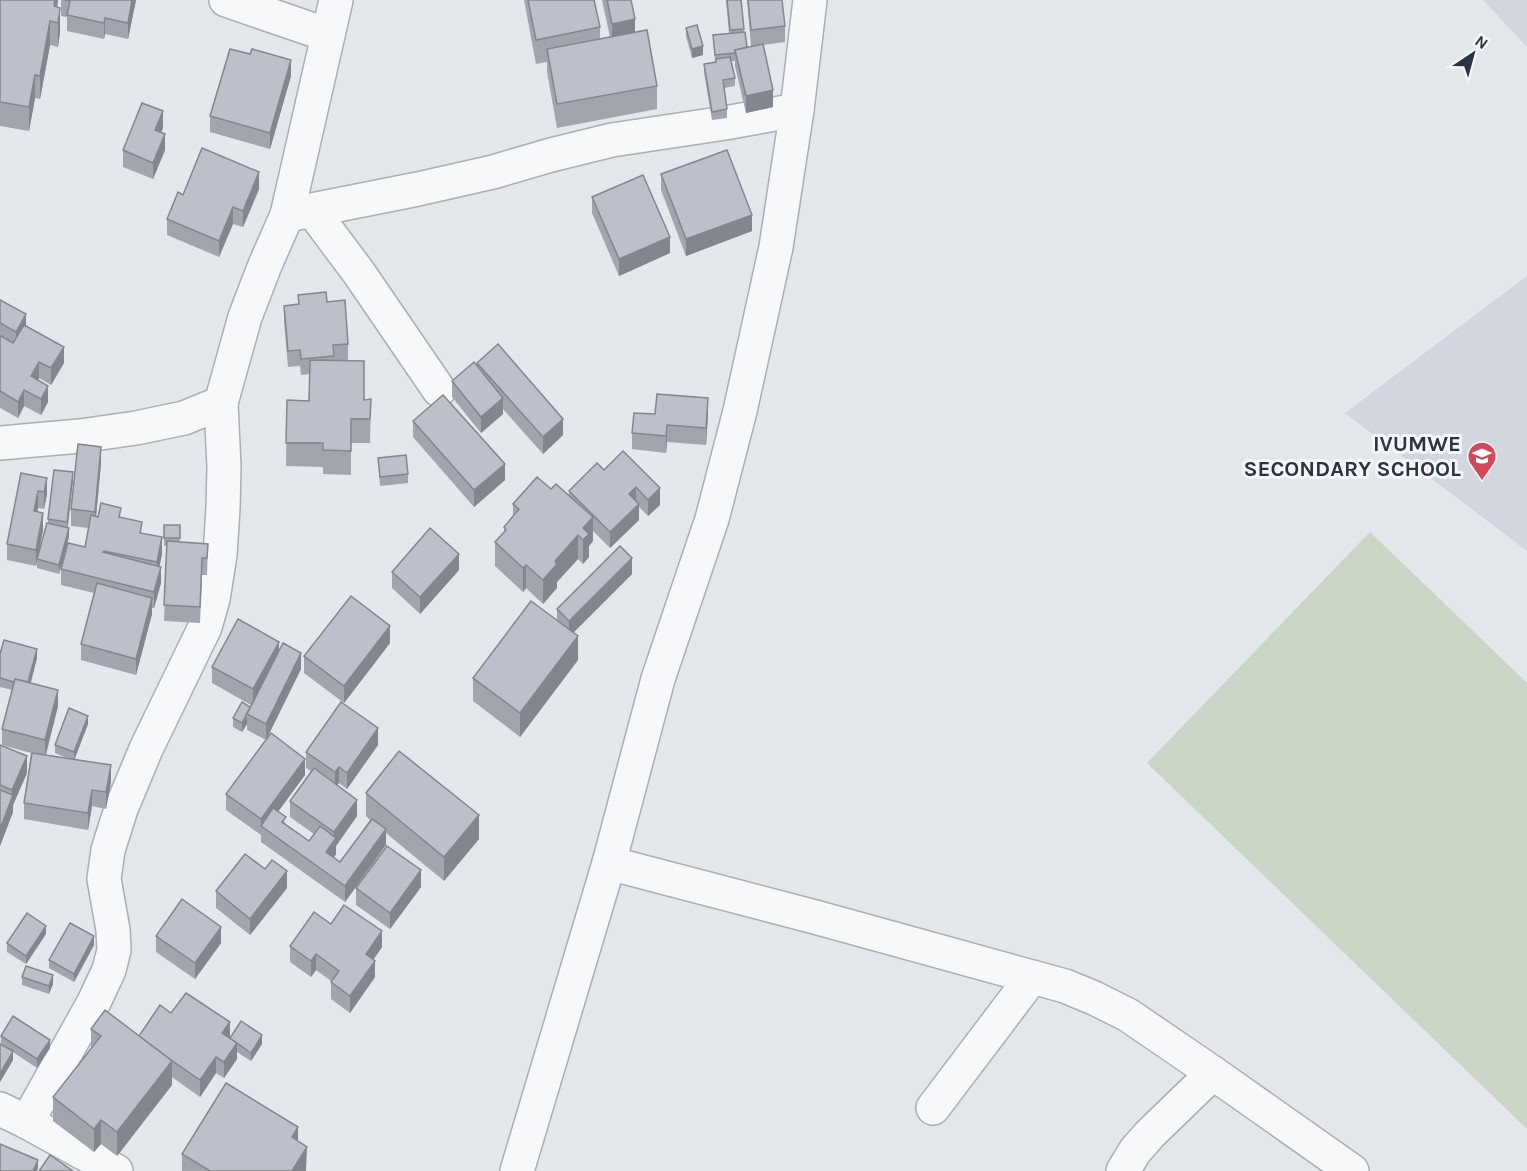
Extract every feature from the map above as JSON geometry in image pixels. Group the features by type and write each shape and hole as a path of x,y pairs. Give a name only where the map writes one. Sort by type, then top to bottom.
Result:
{"street":[{"path":"226,0 328,35"},
{"path":"116,1171 14,1116 94,1002 109,970 114,950 104,879 108,850 121,809 146,749 205,627 213,599 224,508 221,403 245,317 265,265 299,212 328,35 336,0"},
{"path":"517,1171 609,862 658,679 712,519 740,411 776,247 797,110 810,0"},
{"path":"299,212 493,172 612,140 797,110"},
{"path":"299,212 360,273 438,390"},
{"path":"0,443 80,436 136,428 184,418 221,403"},
{"path":"609,862 815,916 1065,986 1094,998 1128,1015 1352,1171"},
{"path":"933,1108 1032,977"},
{"path":"1123,1171 1150,1134 1213,1073"}],"shaded area":[{"path":"1483,0 1527,0 1527,47"},
{"name":"IVUMWE SECONDARY SCHOOL","path":"1527,276 1527,551 1345,413"}],"green space":[{"path":"1370,532 1527,683 1527,1129 1147,763"}],"building":[{"path":"0,0 55,0 54,6 60,8 58,23 50,21 40,76 35,75 29,107 0,102"},
{"path":"64,0 132,0 128,23 105,18 104,23 67,15 70,1"},
{"path":"528,0 594,0 600,27 536,40"},
{"path":"607,0 631,0 635,19 612,24"},
{"path":"727,0 741,0 744,29 730,30"},
{"path":"748,0 782,0 785,26 751,30"},
{"path":"697,25 703,46 692,49 686,28"},
{"path":"647,30 657,86 557,104 547,49"},
{"path":"745,32 747,47 735,50 735,53 715,55 713,35"},
{"path":"763,44 773,90 746,96 735,50"},
{"path":"230,49 250,54 252,49 291,60 270,133 210,116"},
{"path":"730,57 735,78 723,80 727,109 712,112 704,64"},
{"path":"142,103 163,111 155,130 165,134 153,163 123,150"},
{"path":"202,148 259,172 243,211 233,207 219,241 167,219 178,192 183,195"},
{"path":"727,150 752,215 686,239 661,174"},
{"path":"643,175 670,237 619,259 592,197"},
{"path":"326,292 327,302 345,300 348,344 333,345 334,356 301,359 300,350 288,351 284,306 299,304 298,295"},
{"path":"0,300 26,314 16,332 0,323"},
{"path":"24,325 64,347 51,368 39,362 31,376 48,386 41,399 24,390 18,402 0,391 0,337 13,343"},
{"path":"498,344 563,419 543,437 477,363"},
{"path":"310,360 364,361 364,400 371,399 370,419 351,419 351,451 323,450 323,443 286,443 287,400 309,401"},
{"path":"474,362 503,398 481,417 452,381"},
{"path":"657,394 708,398 706,428 667,425 666,436 632,433 634,413 655,414"},
{"path":"443,395 505,464 474,490 413,421"},
{"path":"78,444 101,447 95,512 71,509"},
{"path":"623,451 660,488 648,500 636,487 629,494 639,504 610,532 569,491 597,463 604,470"},
{"path":"406,455 408,474 380,477 378,458"},
{"path":"54,470 73,472 67,522 48,519"},
{"path":"21,473 47,478 44,492 38,491 34,511 43,513 36,550 7,544"},
{"path":"537,477 551,489 556,484 593,517 583,528 589,534 583,540 578,535 555,561 557,564 543,580 526,565 523,568 495,542 506,530 504,527 519,509 513,504"},
{"path":"101,503 121,508 119,517 142,522 140,533 162,537 157,562 103,552 161,567 154,592 61,569 68,543 85,547 91,515 98,517"},
{"path":"47,523 69,528 59,565 37,559"},
{"path":"164,525 180,525 180,538 164,538"},
{"path":"430,528 459,554 420,597 392,572"},
{"path":"167,541 208,544 207,558 202,558 200,607 164,605"},
{"path":"620,546 632,558 569,621 557,609"},
{"path":"97,583 152,598 136,659 81,644"},
{"path":"351,596 390,626 344,686 304,656"},
{"path":"531,601 578,636 520,713 473,678"},
{"path":"238,619 279,642 253,689 212,667"},
{"path":"4,640 37,649 28,682 15,679 14,682 0,678 0,654"},
{"path":"283,643 301,653 266,724 247,714"},
{"path":"15,679 58,690 45,740 2,729"},
{"path":"242,702 250,707 242,723 233,718"},
{"path":"341,702 378,728 347,773 339,767 335,772 306,752"},
{"path":"69,708 88,716 74,752 55,745"},
{"path":"271,733 305,759 261,819 226,794"},
{"path":"0,745 27,756 12,790 0,785"},
{"path":"399,751 479,815 444,857 366,793"},
{"path":"32,753 111,765 106,792 92,790 88,813 24,803"},
{"path":"314,768 357,800 334,832 290,801"},
{"path":"0,790 13,795 0,829"},
{"path":"273,808 286,817 282,822 309,841 320,826 336,838 326,852 340,862 372,819 386,829 345,886 261,826"},
{"path":"387,846 421,870 390,913 356,888"},
{"path":"245,854 265,869 272,860 287,871 250,919 216,891"},
{"path":"182,899 221,927 195,963 156,936"},
{"path":"344,905 382,931 366,954 375,961 350,996 331,982 339,971 316,954 311,961 290,946 314,912 331,924"},
{"path":"27,913 46,926 26,956 7,943"},
{"path":"70,923 94,936 74,974 49,960"},
{"path":"26,966 53,975 49,986 22,977"},
{"path":"186,993 230,1022 222,1033 237,1043 224,1062 216,1057 200,1080 139,1036 160,1005 171,1013"},
{"path":"105,1010 172,1061 117,1132 101,1120 94,1129 53,1097 101,1036 91,1029"},
{"path":"13,1016 50,1040 37,1059 1,1036"},
{"path":"241,1021 262,1035 251,1053 230,1038"},
{"path":"0,1044 13,1051 0,1074"},
{"path":"226,1083 298,1127 292,1137 307,1147 292,1171 210,1171 182,1154"},
{"path":"0,1144 38,1160 33,1171 0,1171"},
{"path":"50,1155 73,1171 39,1171"}],"place":[{"name":"IVUMWE SECONDARY SCHOOL","path":"1482,482"}]}
